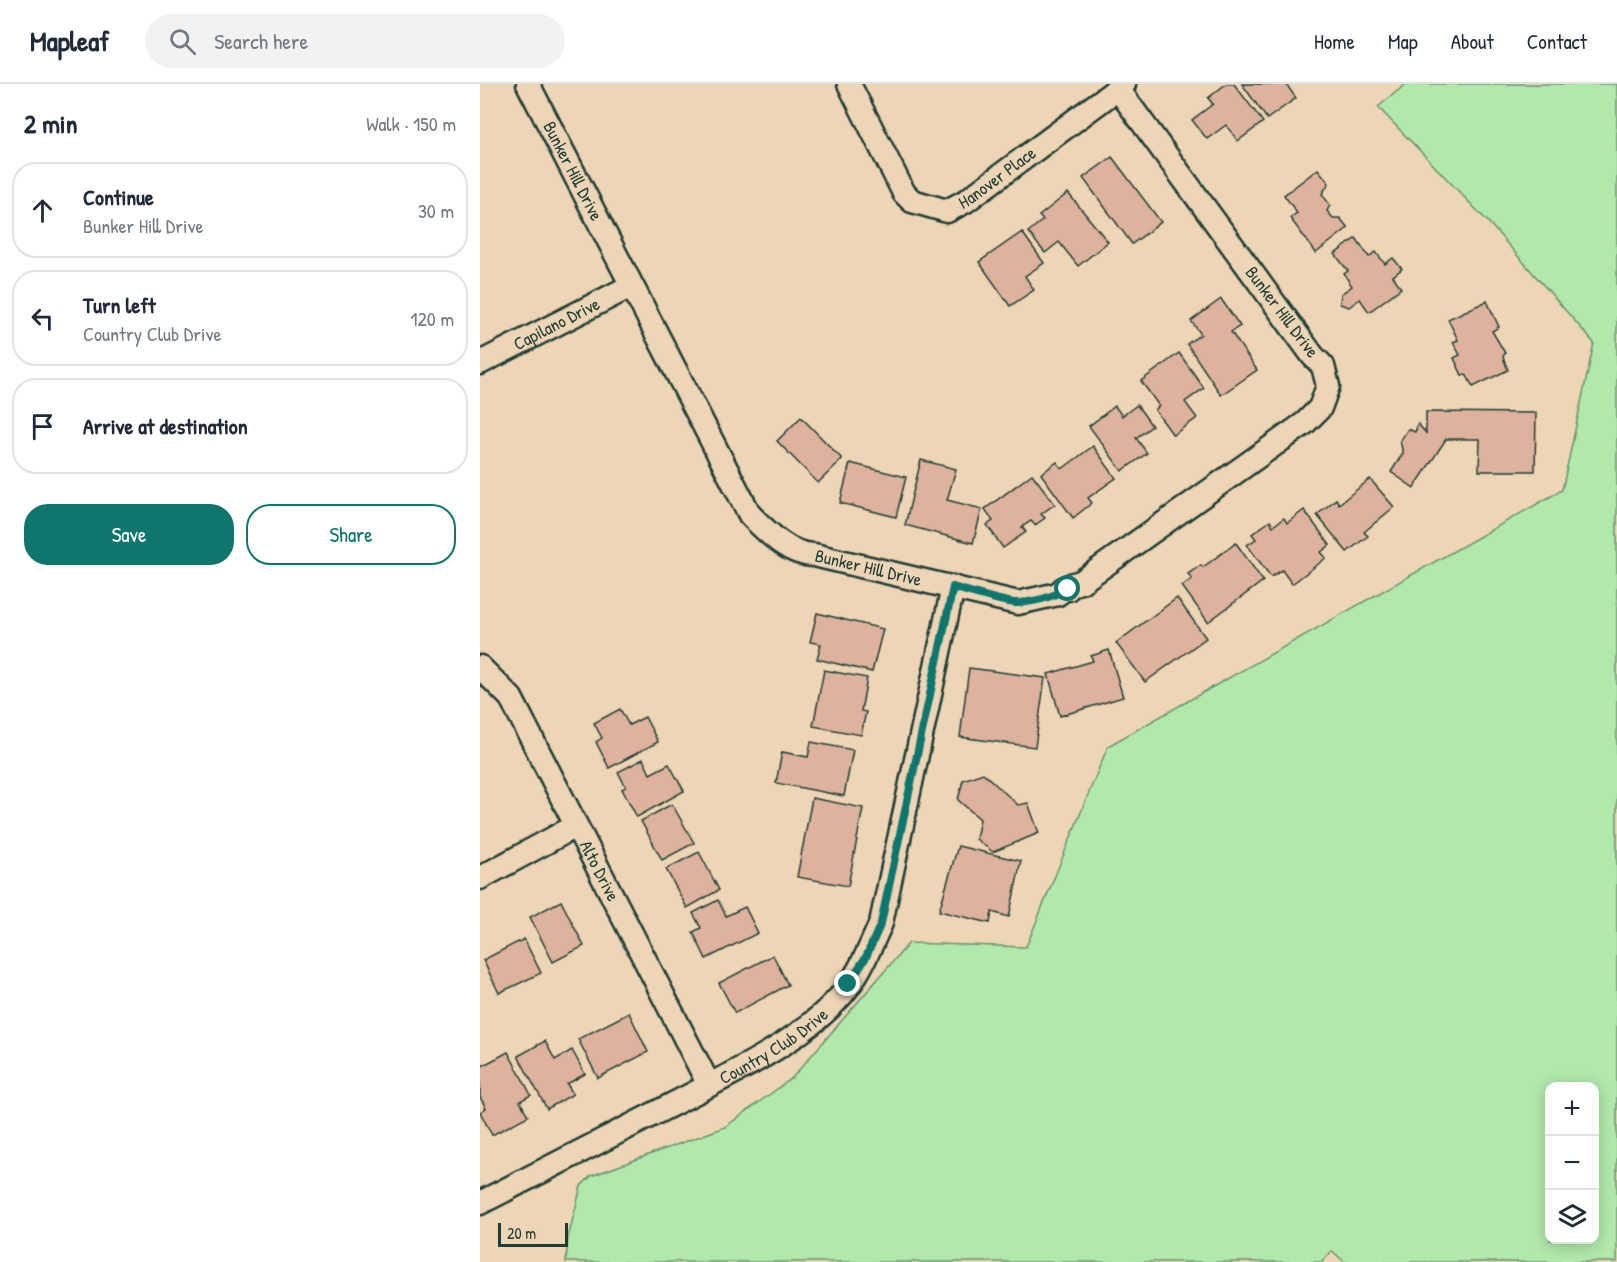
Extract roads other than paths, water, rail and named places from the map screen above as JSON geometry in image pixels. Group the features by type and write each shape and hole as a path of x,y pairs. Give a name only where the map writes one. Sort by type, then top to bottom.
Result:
{"street":[{"name":"Bunker Hill Drive","path":"528,84 750,515 775,540 804,555 814,555 1018,603 1043,599 1058,594 1063,589 1068,589 1305,423 1320,408 1328,386 1323,366 1306,346 1121,86"},
{"name":"Hanover Place","path":"849,84 904,193 912,201 946,211 966,201 1121,86"},
{"name":"Capilano Drive","path":"480,363 631,286"},
{"name":"Country Club Drive","path":"480,1203 710,1085 782,1044 813,1024 838,999 866,957 881,923 953,587"},
{"name":"Alto Drive","path":"480,667 511,698 710,1085"},
{"path":"480,878 576,826"}]}
